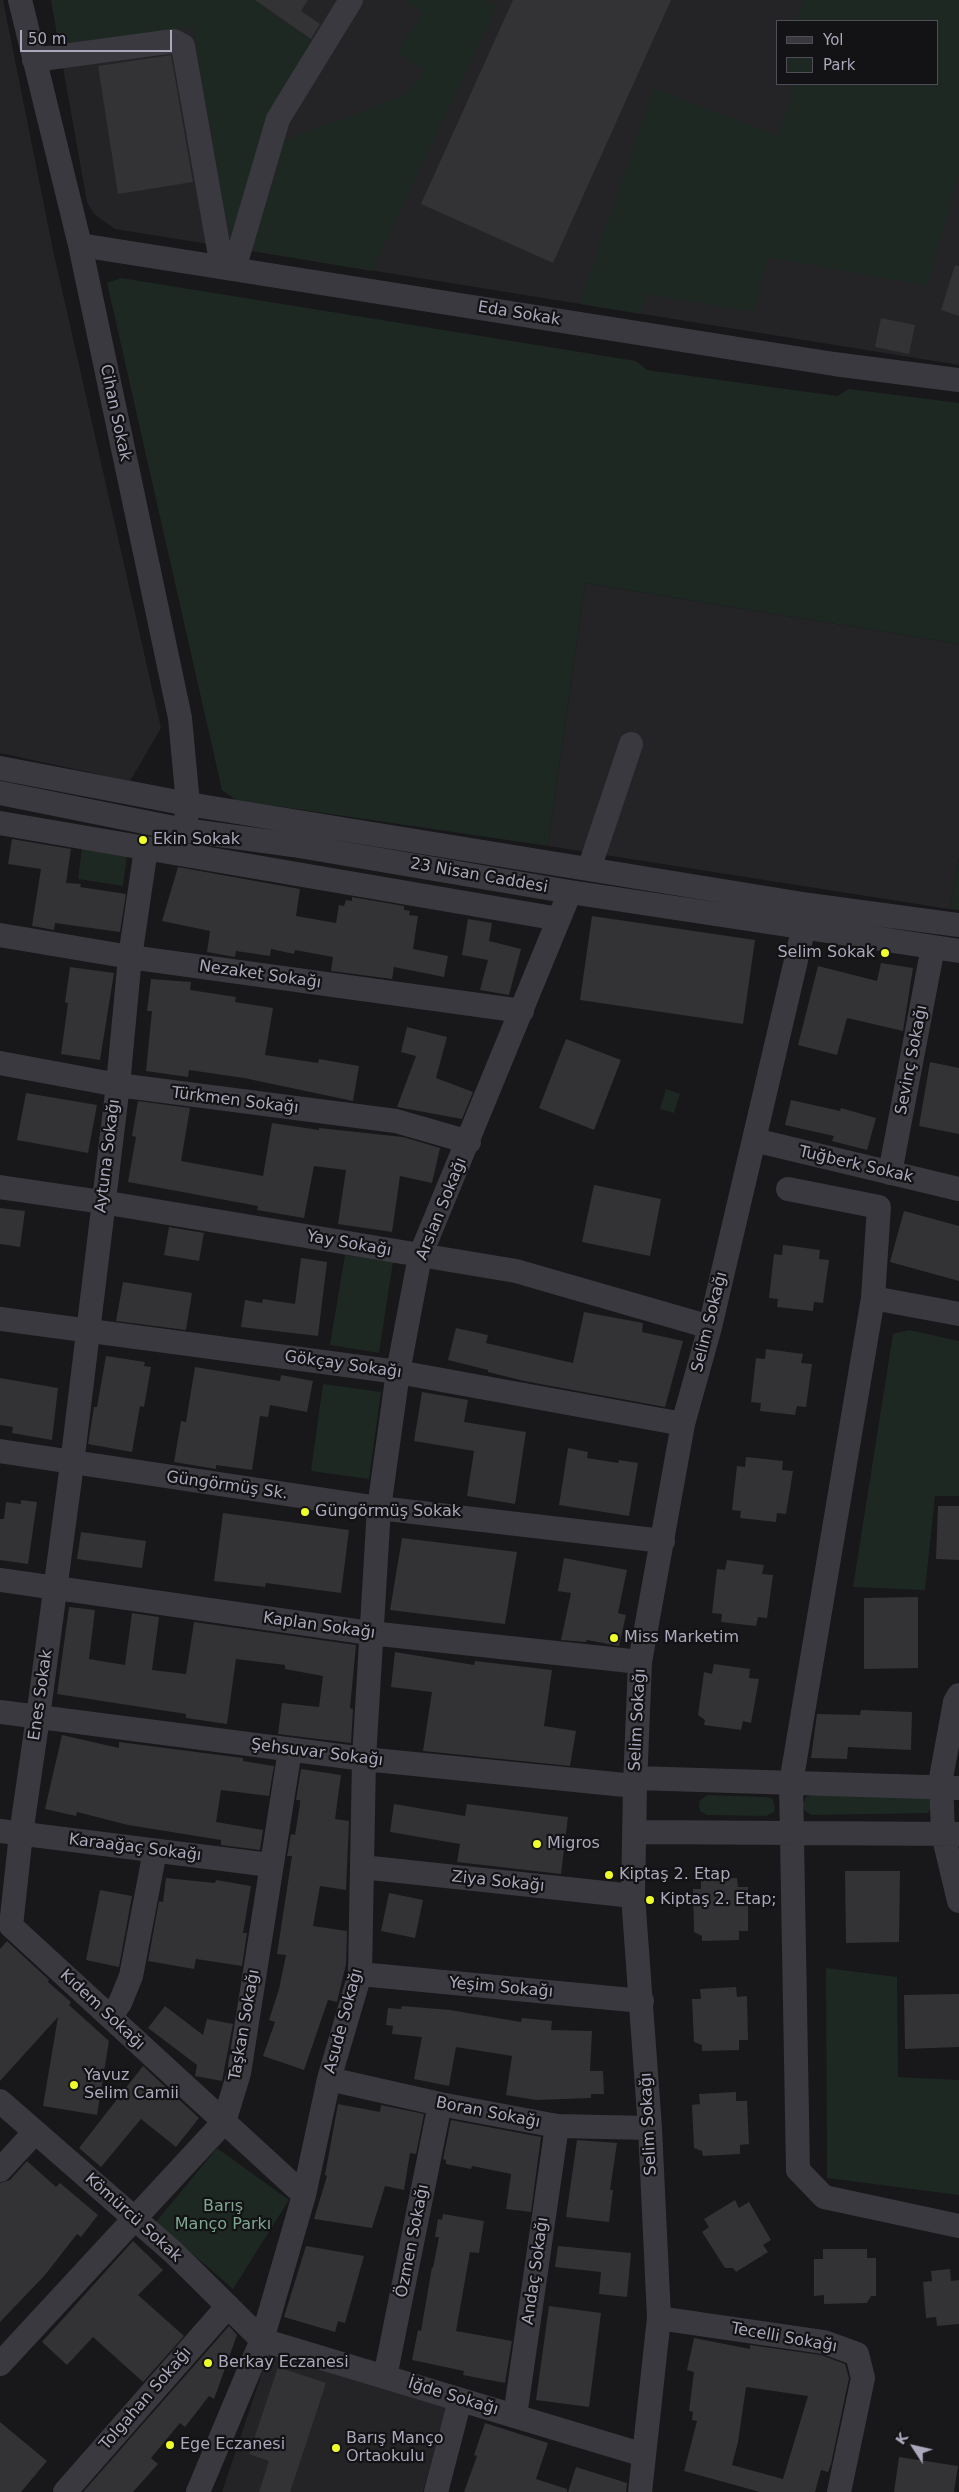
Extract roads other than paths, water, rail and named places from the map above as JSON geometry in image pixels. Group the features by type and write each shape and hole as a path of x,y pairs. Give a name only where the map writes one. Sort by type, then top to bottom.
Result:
{"street":[{"name":"Cihan Sokak","path":"20,0 80,244 180,718 188,804 184,830"},
{"path":"228,268 278,119 351,0"},
{"path":"34,60 174,41 183,46 228,268"},
{"name":"Eda Sokak","path":"80,244 834,364 959,380"},
{"path":"589,869 630,744"},
{"name":"23 Nisan Caddesi","path":"0,768 188,804 809,905 959,925"},
{"name":"23 Nisan Caddesi","path":"0,793 184,830 293,845 570,892 959,951"},
{"path":"0,822 146,849 559,919"},
{"name":"Aytuna Sokağı","path":"72,1464 102,1202 118,1085 130,957 146,849"},
{"name":"Arslan Sokağı","path":"370,1633 379,1508 398,1372 420,1256 469,1142 570,892"},
{"name":"Selim Sokağı","path":"640,2492 659,2318 650,2128 633,1896 640,1662 683,1424 710,1327 809,905"},
{"name":"Nezaket Sokağı","path":"0,935 130,957 522,1011"},
{"name":"Sevinç Sokağı","path":"890,1173 933,948"},
{"name":"Türkmen Sokağı","path":"0,1063 118,1085 396,1121 469,1142"},
{"name":"Tuğberk Sokak","path":"754,1140 959,1189"},
{"name":"Yay Sokağı","path":"0,1187 102,1202 516,1271 710,1327"},
{"path":"788,1190 879,1207 873,1298 791,1782 798,2170 824,2197 959,2226"},
{"path":"873,1298 959,1314"},
{"name":"Gökçay Sokağı","path":"0,1319 398,1372 683,1424"},
{"name":"Güngörmüş Sk.","path":"0,1451 72,1464 379,1508 663,1541"},
{"name":"Enes Sokak","path":"5,1933 10,1832 38,1717 72,1464"},
{"name":"Kaplan Sokağı","path":"0,1580 370,1633 640,1662"},
{"name":"Asude Sokağı","path":"198,2492 262,2340 304,2194 329,2079 360,1974 364,1759 370,1633"},
{"path":"959,1695 942,1769 950,1788 951,1834 959,1901"},
{"name":"Şehsuvar Sokağı","path":"0,1712 364,1759 635,1782 791,1782 950,1788"},
{"name":"Taşkan Sokağı","path":"0,2364 133,2218 224,2122 239,2073 270,1865 290,1750"},
{"name":"Karaağaç Sokağı","path":"10,1832 270,1865"},
{"path":"635,1832 951,1834"},
{"path":"110,2017 120,2003 131,1976 155,1851"},
{"name":"Ziya Sokağı","path":"362,1867 633,1896"},
{"name":"Kıdem Sokağı","path":"5,1933 110,2017 304,2194"},
{"name":"Yeşim Sokağı","path":"360,1974 642,2001"},
{"name":"Boran Sokağı","path":"329,2079 440,2104 557,2126 650,2128"},
{"name":"Kömürcü Sokak","path":"0,2101 173,2252 262,2340"},
{"name":"Özmen Sokağı","path":"385,2377 440,2104"},
{"name":"Andaç Sokağı","path":"515,2416 557,2126"},
{"path":"0,2170 35,2132"},
{"name":"Tolgahan Sokağı","path":"65,2492 228,2306"},
{"name":"Tecelli Sokağı","path":"659,2318 824,2342 858,2354 863,2378 838,2492"},
{"name":"İğde Sokağı","path":"262,2340 644,2455"},
{"path":"436,2492 460,2400"}],"place":[{"name":"Ekin Sokak","path":"143,840"},
{"name":"Selim Sokak","path":"885,953"},
{"name":"Güngörmüş Sokak","path":"305,1512"},
{"name":"Miss Marketim","path":"614,1638"},
{"name":"Migros","path":"537,1844"},
{"name":"Kiptaş 2. Etap","path":"609,1875"},
{"name":"Kiptaş 2. Etap;","path":"650,1900"},
{"name":"Yavuz Selim Camii","path":"74,2085"},
{"name":"Berkay Eczanesi","path":"208,2363"},
{"name":"Ege Eczanesi","path":"170,2445"},
{"name":"Barış Manço Ortaokulu","path":"336,2448"}],"park label":[{"name":"Barış Manço Parkı","path":"223,2216"}]}
